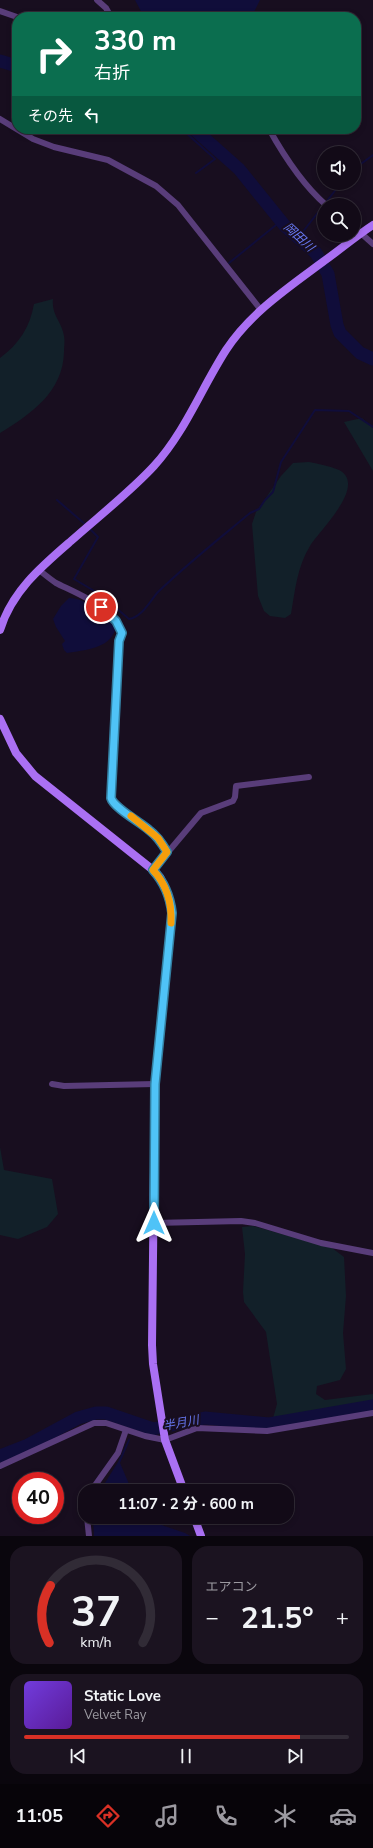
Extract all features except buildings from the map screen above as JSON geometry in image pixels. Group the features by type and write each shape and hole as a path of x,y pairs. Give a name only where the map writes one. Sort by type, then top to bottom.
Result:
{"street":[{"path":"97,0 107,12"},
{"path":"0,11 12,15"},
{"path":"0,119 12,126"},
{"path":"25,134 33,139 54,147 108,160 156,186 178,205 261,310"},
{"path":"272,134 279,148 319,198"},
{"path":"0,630 13,601 39,570 135,485 154,465 184,426 227,349 261,310 373,225"},
{"path":"362,232 373,244"},
{"path":"39,570 54,582 90,598 116,621 120,628 122,633 119,641 111,798 116,806 134,818 158,838 167,852"},
{"path":"0,719 16,753 35,776 153,870 160,877 168,894 172,913 155,1084 153,1364 165,1437 182,1484"},
{"path":"153,870 201,813 233,801 236,786 309,776"},
{"path":"52,1084 64,1086 155,1084"},
{"path":"154,1223 241,1221 255,1223 321,1243 373,1253"},
{"path":"0,1466 94,1423 106,1423 126,1430 165,1437 197,1428 267,1431 373,1413"},
{"path":"96,1484 115,1459 126,1430"},
{"path":"87,1524 89,1536"},
{"path":"197,1524 201,1536"}],"shaded area":[{"path":"135,0 260,0 254,12 141,12"},
{"path":"53,299 55,314 63,331 64,340 62,366 58,379 34,410 0,433 0,358 13,347 23,334 30,320 34,304"},
{"path":"362,418 373,428 373,471 344,422"},
{"path":"309,462 339,470 346,477 348,486 345,497 339,508 310,546 302,562 297,579 291,614 285,618 270,616 264,611 258,596 252,524 256,512 281,476 293,463"},
{"path":"69,598 89,604 108,619 115,630 112,636 102,645 95,648 67,653 64,650 62,644 65,641 53,619 61,606"},
{"path":"0,1147 4,1170 52,1179 58,1214 47,1227 18,1239 0,1235"},
{"path":"253,1226 332,1248 344,1257 346,1296 343,1333 346,1369 340,1380 317,1386 316,1394 325,1400 373,1394 373,1402 272,1422 277,1404 266,1332 244,1302 243,1292 245,1254 242,1227"},
{"path":"129,1438 130,1440 120,1463 129,1484 104,1484 118,1462"},
{"path":"93,1524 159,1524 190,1536 94,1536"}],"waterway":[{"name":"岡田川","path":"0,61 12,65"},
{"path":"187,134 215,159 196,173"},
{"name":"岡田川","path":"200,134 239,169 285,226 316,253 328,274 337,325 340,333 360,353 373,359"},
{"path":"361,164 373,155"},
{"path":"298,238 336,190"},
{"path":"229,263 281,221"},
{"path":"89,528 98,537 74,579 101,595 129,619 134,618 142,612 158,592 169,582 250,513 259,509 273,492 281,462 315,410 349,411 373,427"},
{"path":"57,500 86,525"},
{"name":"半月川","path":"0,1456 28,1445 78,1418 96,1413 106,1413 153,1429 205,1418 269,1424 373,1406"}],"slow traffic":[{"path":"131,816 149,829 162,842 167,852 153,870 160,877 168,894 172,913 171,923"}],"route":[{"path":"101,607 116,621 122,633 119,641 116,728 110,794 112,802 149,829 162,842 167,852 153,870 160,877 168,894 172,913 155,1084 154,1223"}]}
